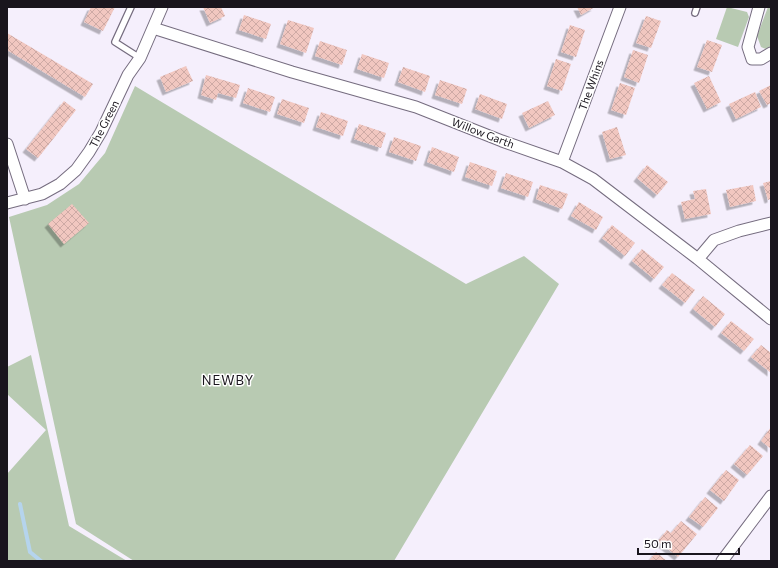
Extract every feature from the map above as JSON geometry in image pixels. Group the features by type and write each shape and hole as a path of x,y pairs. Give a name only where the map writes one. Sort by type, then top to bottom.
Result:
{"street":[{"name":"The Green","path":"7,203 42,194 60,184 76,170 101,132 128,75 140,58 162,7"},
{"name":"The Whins","path":"562,162 620,7"},
{"path":"759,7 748,47 752,59 761,58 771,53"},
{"name":"Willow Garth","path":"153,28 292,72 416,107 502,141 562,162 593,178 698,259 771,319"},
{"path":"7,144 25,199"},
{"path":"698,259 714,240 739,231 771,223"},
{"path":"722,561 771,496"}],"lane":[{"path":"131,7 115,42 140,58"},
{"path":"695,13 697,7"}],"green space":[{"path":"727,7 747,12 749,17 738,47 716,39"},
{"path":"768,7 771,7 771,46 766,49 761,47 757,36"},
{"path":"135,86 466,284 524,256 559,284 394,561 134,561 76,524 9,217 47,205 79,184 105,153"},
{"path":"31,355 69,526 127,561 7,561 7,474 46,430 7,394 7,367"}],"building":[{"path":"91,7 115,7 103,31 84,22"},
{"path":"203,7 221,7 225,16 210,23"},
{"path":"577,7 595,7 581,15"},
{"path":"244,15 271,24 266,39 239,30"},
{"path":"646,16 661,21 651,48 636,43"},
{"path":"288,20 314,28 306,53 280,44"},
{"path":"570,25 585,30 576,57 561,52"},
{"path":"7,33 93,84 85,97 7,50"},
{"path":"707,40 722,45 712,72 697,67"},
{"path":"320,41 347,50 342,65 315,56"},
{"path":"633,50 648,55 639,83 624,77"},
{"path":"362,54 389,63 384,78 357,69"},
{"path":"556,59 571,64 562,91 547,86"},
{"path":"186,66 193,81 166,92 160,77"},
{"path":"403,67 430,76 425,92 398,82"},
{"path":"206,75 240,85 236,98 218,93 216,100 201,95"},
{"path":"709,76 721,102 707,109 694,83"},
{"path":"440,80 467,89 462,104 435,95"},
{"path":"620,83 635,88 626,115 611,110"},
{"path":"771,85 771,103 767,105 759,91"},
{"path":"248,88 275,97 270,112 243,103"},
{"path":"755,92 761,107 736,119 729,104"},
{"path":"480,94 507,104 502,119 475,109"},
{"path":"282,99 309,108 304,123 277,114"},
{"path":"64,101 76,110 38,158 26,149"},
{"path":"548,101 555,115 529,128 522,113"},
{"path":"321,112 348,121 343,136 316,127"},
{"path":"359,124 386,133 381,148 354,139"},
{"path":"617,127 626,155 610,159 602,132"},
{"path":"394,137 421,146 416,161 389,152"},
{"path":"432,147 459,157 454,172 427,162"},
{"path":"470,162 497,171 492,186 465,177"},
{"path":"647,165 668,182 657,195 637,178"},
{"path":"506,173 533,182 528,197 501,188"},
{"path":"771,181 771,199 768,200 763,183"},
{"path":"540,185 568,194 562,209 536,199"},
{"path":"753,185 756,201 730,207 726,190"},
{"path":"706,189 711,214 685,219 681,202 695,199 693,191"},
{"path":"579,202 603,217 596,230 571,216"},
{"path":"72,204 89,223 64,244 48,224"},
{"path":"612,225 635,243 625,256 602,238"},
{"path":"642,249 664,267 654,279 632,261"},
{"path":"672,273 695,290 685,303 662,285"},
{"path":"703,296 725,314 715,327 693,309"},
{"path":"731,321 754,339 744,351 721,333"},
{"path":"761,345 771,353 771,373 751,357"},
{"path":"771,427 771,449 761,441"},
{"path":"750,445 763,456 747,475 734,464"},
{"path":"726,470 739,480 724,501 710,490"},
{"path":"705,497 718,508 703,527 689,517"},
{"path":"681,521 697,534 678,557 658,541 667,530 671,533"},
{"path":"656,552 667,561 649,561"}],"waterway":[{"path":"20,504 30,552 41,561"}],"district":[{"name":"NEWBY","path":"228,380"}]}
